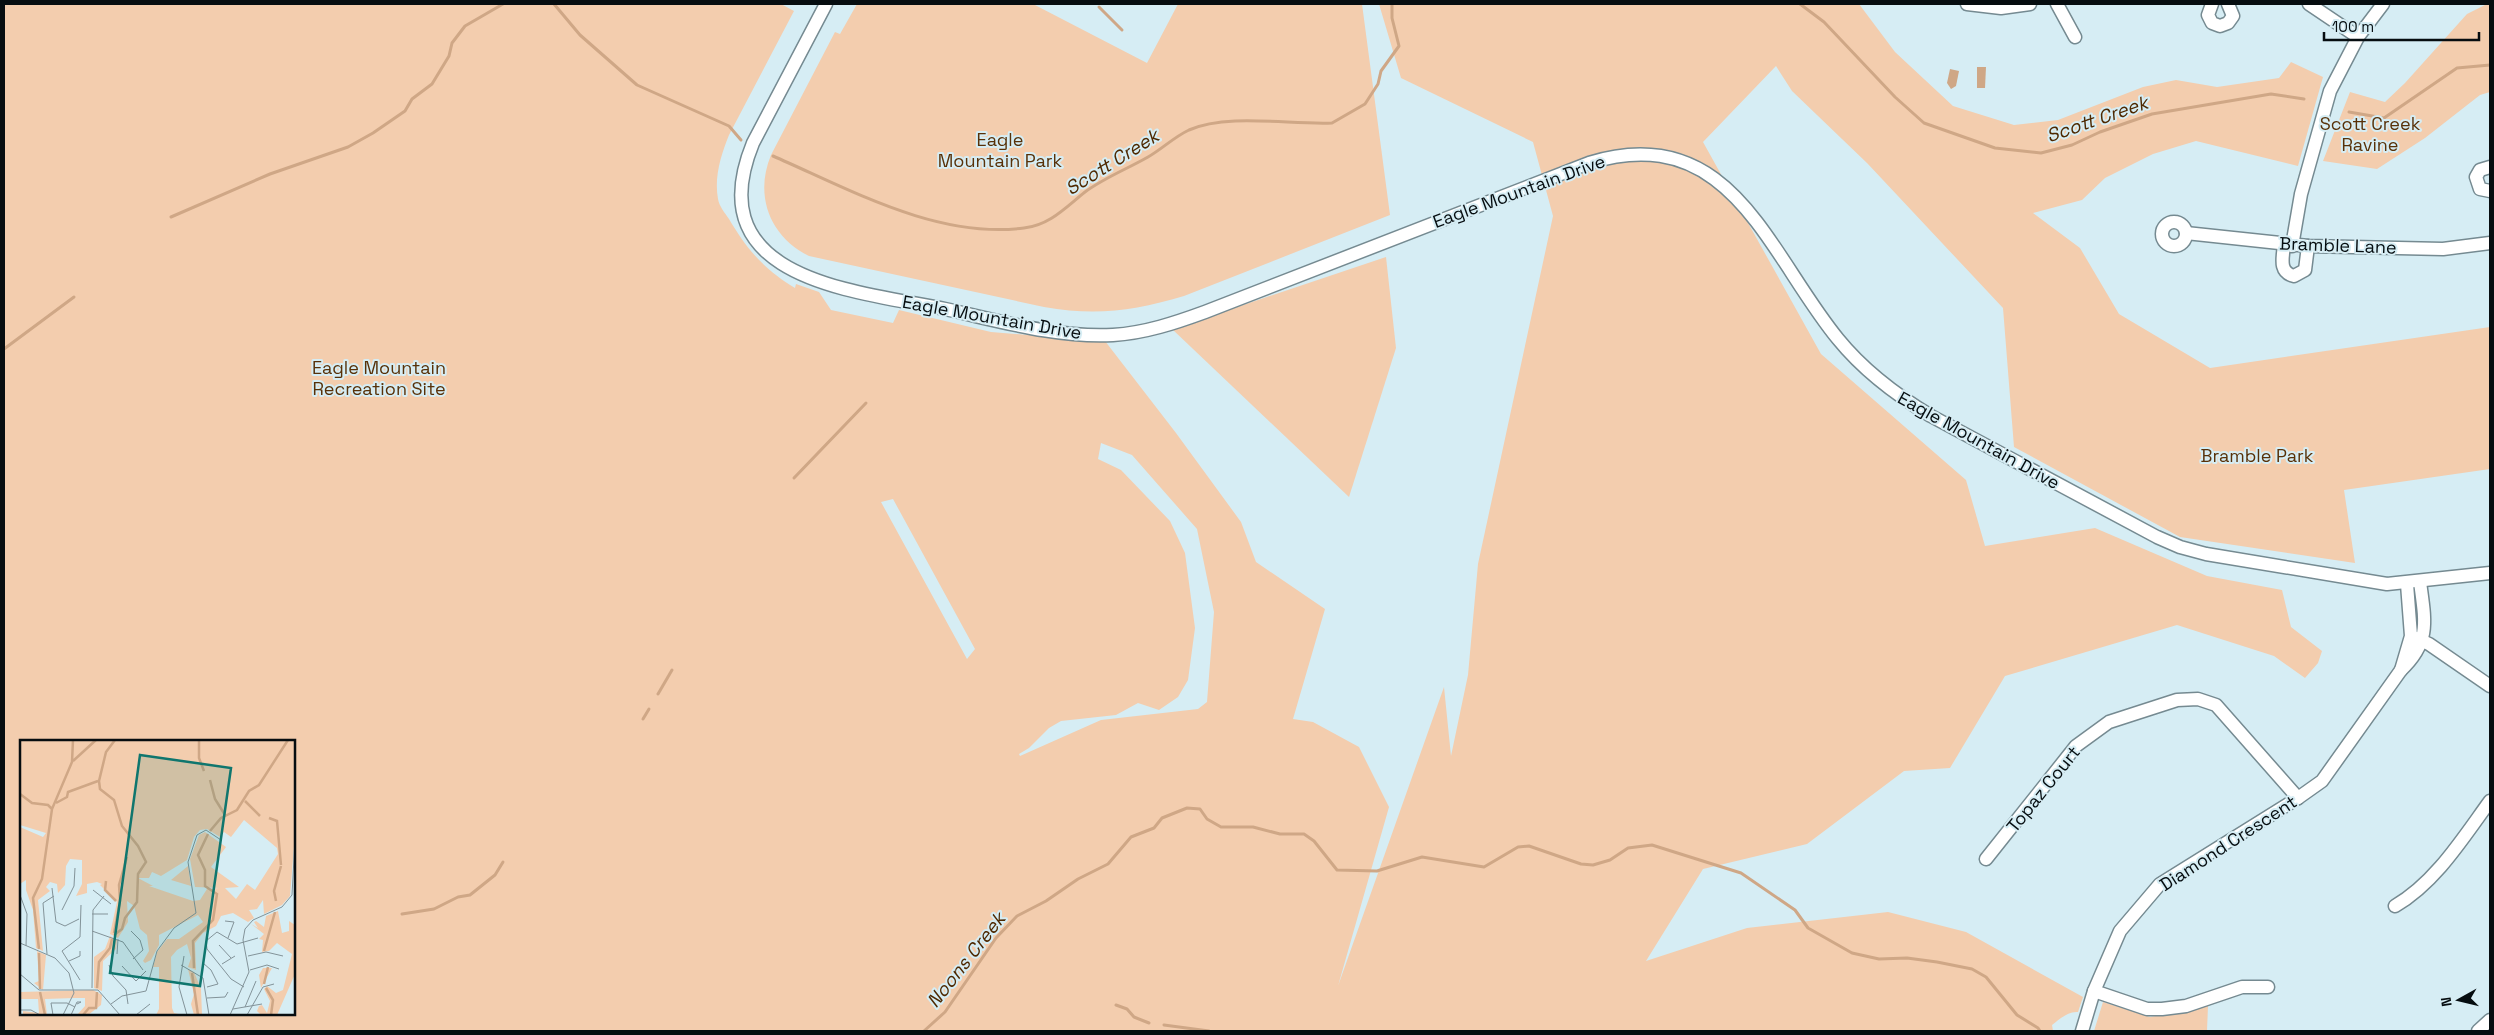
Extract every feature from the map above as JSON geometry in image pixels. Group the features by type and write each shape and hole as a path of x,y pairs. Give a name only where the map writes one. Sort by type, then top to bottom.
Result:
{"street":[{"name":"Eagle Mountain Drive","path":"826,4 753,143 742,185 745,214 757,241 780,264 804,277 848,290 1047,330 1090,335 1133,333 1162,327 1205,312 1589,163 1622,155 1655,156 1693,167 1719,181 1730,191 1758,223 1819,313 1852,355 1897,395 1931,416 2140,528 2180,547 2222,557 2372,583 2407,584 2490,573"},
{"path":"1967,4 2001,8 2030,4"},
{"path":"2057,4 2075,38"},
{"path":"2212,4 2208,15 2212,23 2220,26 2228,23 2232,16 2232,8 2228,4"},
{"path":"2309,4 2358,37"},
{"path":"2308,246 2305,270 2294,276 2286,273 2282,265 2322,118 2335,78 2358,37 2383,4"},
{"path":"2490,167 2480,170 2476,177 2480,189 2490,191"},
{"name":"Bramble Lane","path":"2186,232 2308,246 2443,249 2490,243"},
{"name":"Diamond Crescent","path":"2082,1031 2094,991 2120,931 2160,884 2322,781 2401,670 2417,639 2424,624 2420,582"},
{"name":"Diamond Crescent","path":"2407,584 2417,639"},
{"path":"2417,639 2490,686"},
{"name":"Topaz Court","path":"1986,860 2076,746 2109,722 2177,700 2198,699 2216,705 2298,798"},
{"path":"2395,906 2411,897 2455,849 2490,801"},
{"path":"2094,991 2147,1009 2162,1009 2186,1006 2242,987 2268,987"},
{"path":"2478,1031 2490,1020"}],"green space":[{"path":"4,4 781,4 794,11 729,135 718,174 717,191 722,209 750,250 774,274 795,288 796,284 819,292 831,310 893,323 899,310 991,332 1105,341 1241,522 1256,562 1325,609 1293,719 1313,722 1359,747 1389,807 1338,986 1444,687 1451,756 1468,675 1478,564 1553,216 1533,142 1401,78 1379,4 1859,4 1895,52 1953,106 2014,125 2058,120 2143,87 2176,80 2217,87 2279,78 2291,62 2323,77 2298,166 2196,141 2153,154 2105,178 2082,200 2033,213 2080,248 2119,314 2210,368 2490,327 2490,469 2344,490 2355,563 2180,537 2014,447 2003,308 1867,163 1792,91 1776,66 1703,142 1821,354 1966,480 1985,546 2095,528 2207,576 2282,590 2291,627 2322,651 2318,663 2305,678 2274,656 2177,625 2005,676 1950,768 1904,771 1807,844 1703,869 1646,961 1747,928 1888,912 1966,932 2083,997 2078,1012 2067,1014 2058,1020 2052,1025 2053,1031 4,1031","holes":["1101,443 1132,455 1197,529 1214,612 1207,702 1198,709 1101,720 1020,756 1019,754 1029,748 1049,728 1061,721 1116,715 1138,703 1159,710 1178,697 1188,680 1195,628 1185,553 1170,521 1121,470 1098,459","893,499 975,649 967,659 881,502"]},
{"name":"Eagle Mountain Park","path":"857,4 1033,4 1147,63 1178,4 1362,4 1390,215 1184,296 1148,305 1115,310 1081,311 1044,307 809,256 795,248 775,227 765,200 766,170 771,155 835,32 840,34"},
{"name":"Scott Creek Ravine","path":"2490,4 2490,92 2480,95 2425,138 2377,169 2323,161 2350,92 2385,102 2405,83 2467,14"},
{"path":"1386,257 1396,348 1349,497 1172,329"},
{"path":"2103,1002 2150,1017 2208,1006 2207,1031 2094,1031"}],"shaded area":[{"path":"1977,67 1986,67 1985,88 1977,88"},
{"path":"1950,69 1959,71 1956,86 1951,89 1947,83"}],"waterway":[{"path":"171,217 270,174 348,147 373,133 405,111 412,99 432,84 449,56 452,43 465,26 503,4"},
{"name":"Scott Creek","path":"554,4 580,35 637,85 729,126 741,140"},
{"name":"Scott Creek","path":"773,156 864,197 927,219 959,226 991,229 1033,226 1050,219 1092,187 1148,157 1189,130 1205,125 1240,121 1332,123 1365,104 1378,84 1381,71 1399,46 1392,18 1392,4"},
{"name":"Scott Creek","path":"1800,4 1824,22 1895,97 1924,123 1995,148 2041,153 2072,145 2100,132 2152,114 2271,94 2304,99"},
{"path":"1099,7 1122,30"},
{"name":"Scott Creek","path":"2349,112 2384,118 2457,68 2490,65"},
{"path":"4,349 74,297"},
{"path":"794,478 866,403"},
{"path":"658,694 672,670"},
{"path":"643,719 649,709"},
{"name":"Noons Creek","path":"924,1031 945,1012 996,938 1017,916 1046,901 1078,879 1108,864 1131,837 1154,828 1162,818 1187,808 1200,809 1207,819 1221,827 1253,827 1280,834 1304,834 1314,841 1337,870 1377,871 1422,857 1484,867 1518,847 1529,846 1581,864 1593,865 1610,860 1628,848 1652,845 1741,873 1795,910 1808,928 1852,953 1879,959 1907,958 1972,969 1986,977 2017,1015 2040,1031"},
{"path":"402,914 434,909 458,897 470,895 495,875 503,862"},
{"path":"1116,1005 1127,1009 1134,1017 1149,1023"},
{"path":"1164,1025 1209,1031"}],"park label":[{"name":"Eagle Mountain Recreation Site","path":"379,377"},
{"name":"Bramble Park","path":"2257,455"}]}
